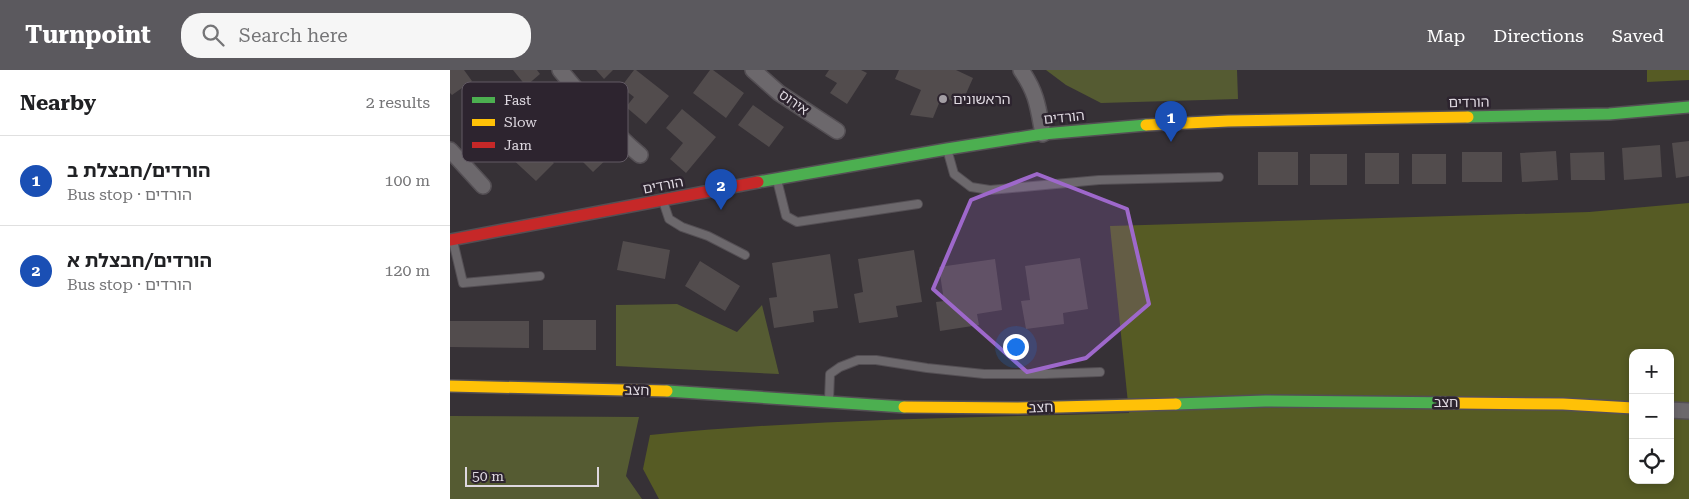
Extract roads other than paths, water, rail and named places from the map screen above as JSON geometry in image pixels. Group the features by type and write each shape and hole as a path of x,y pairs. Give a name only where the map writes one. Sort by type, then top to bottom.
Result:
{"street":[{"path":"560,70 570,82"},
{"name":"אירוס","path":"753,70 779,93 837,131"},
{"path":"1021,70 1031,85 1036,98 1043,134"},
{"name":"הורדים","path":"451,240 776,178 1043,134 1138,125 1228,121 1609,114 1689,107"},
{"path":"628,145 640,155"},
{"path":"450,150 483,186"},
{"name":"חצב","path":"450,386 646,390 894,406 1018,408 1265,401 1563,404 1629,408"},
{"path":"1674,410 1689,411"}],"lane":[{"path":"947,149 954,174 971,187 990,190 1099,180 1219,177"},
{"path":"776,178 786,216 797,222 918,204"},
{"path":"663,200 669,219 682,227 708,236 745,255"},
{"path":"451,240 463,282 540,276"},
{"path":"829,402 830,374 840,366 858,360 876,360 984,374 1100,372"}],"place":[{"name":"הראשונים","path":"943,99"},
{"name":"הורדים/חבצלת ב","path":"1171,142"},
{"name":"הורדים/חבצלת א","path":"721,210"}]}
